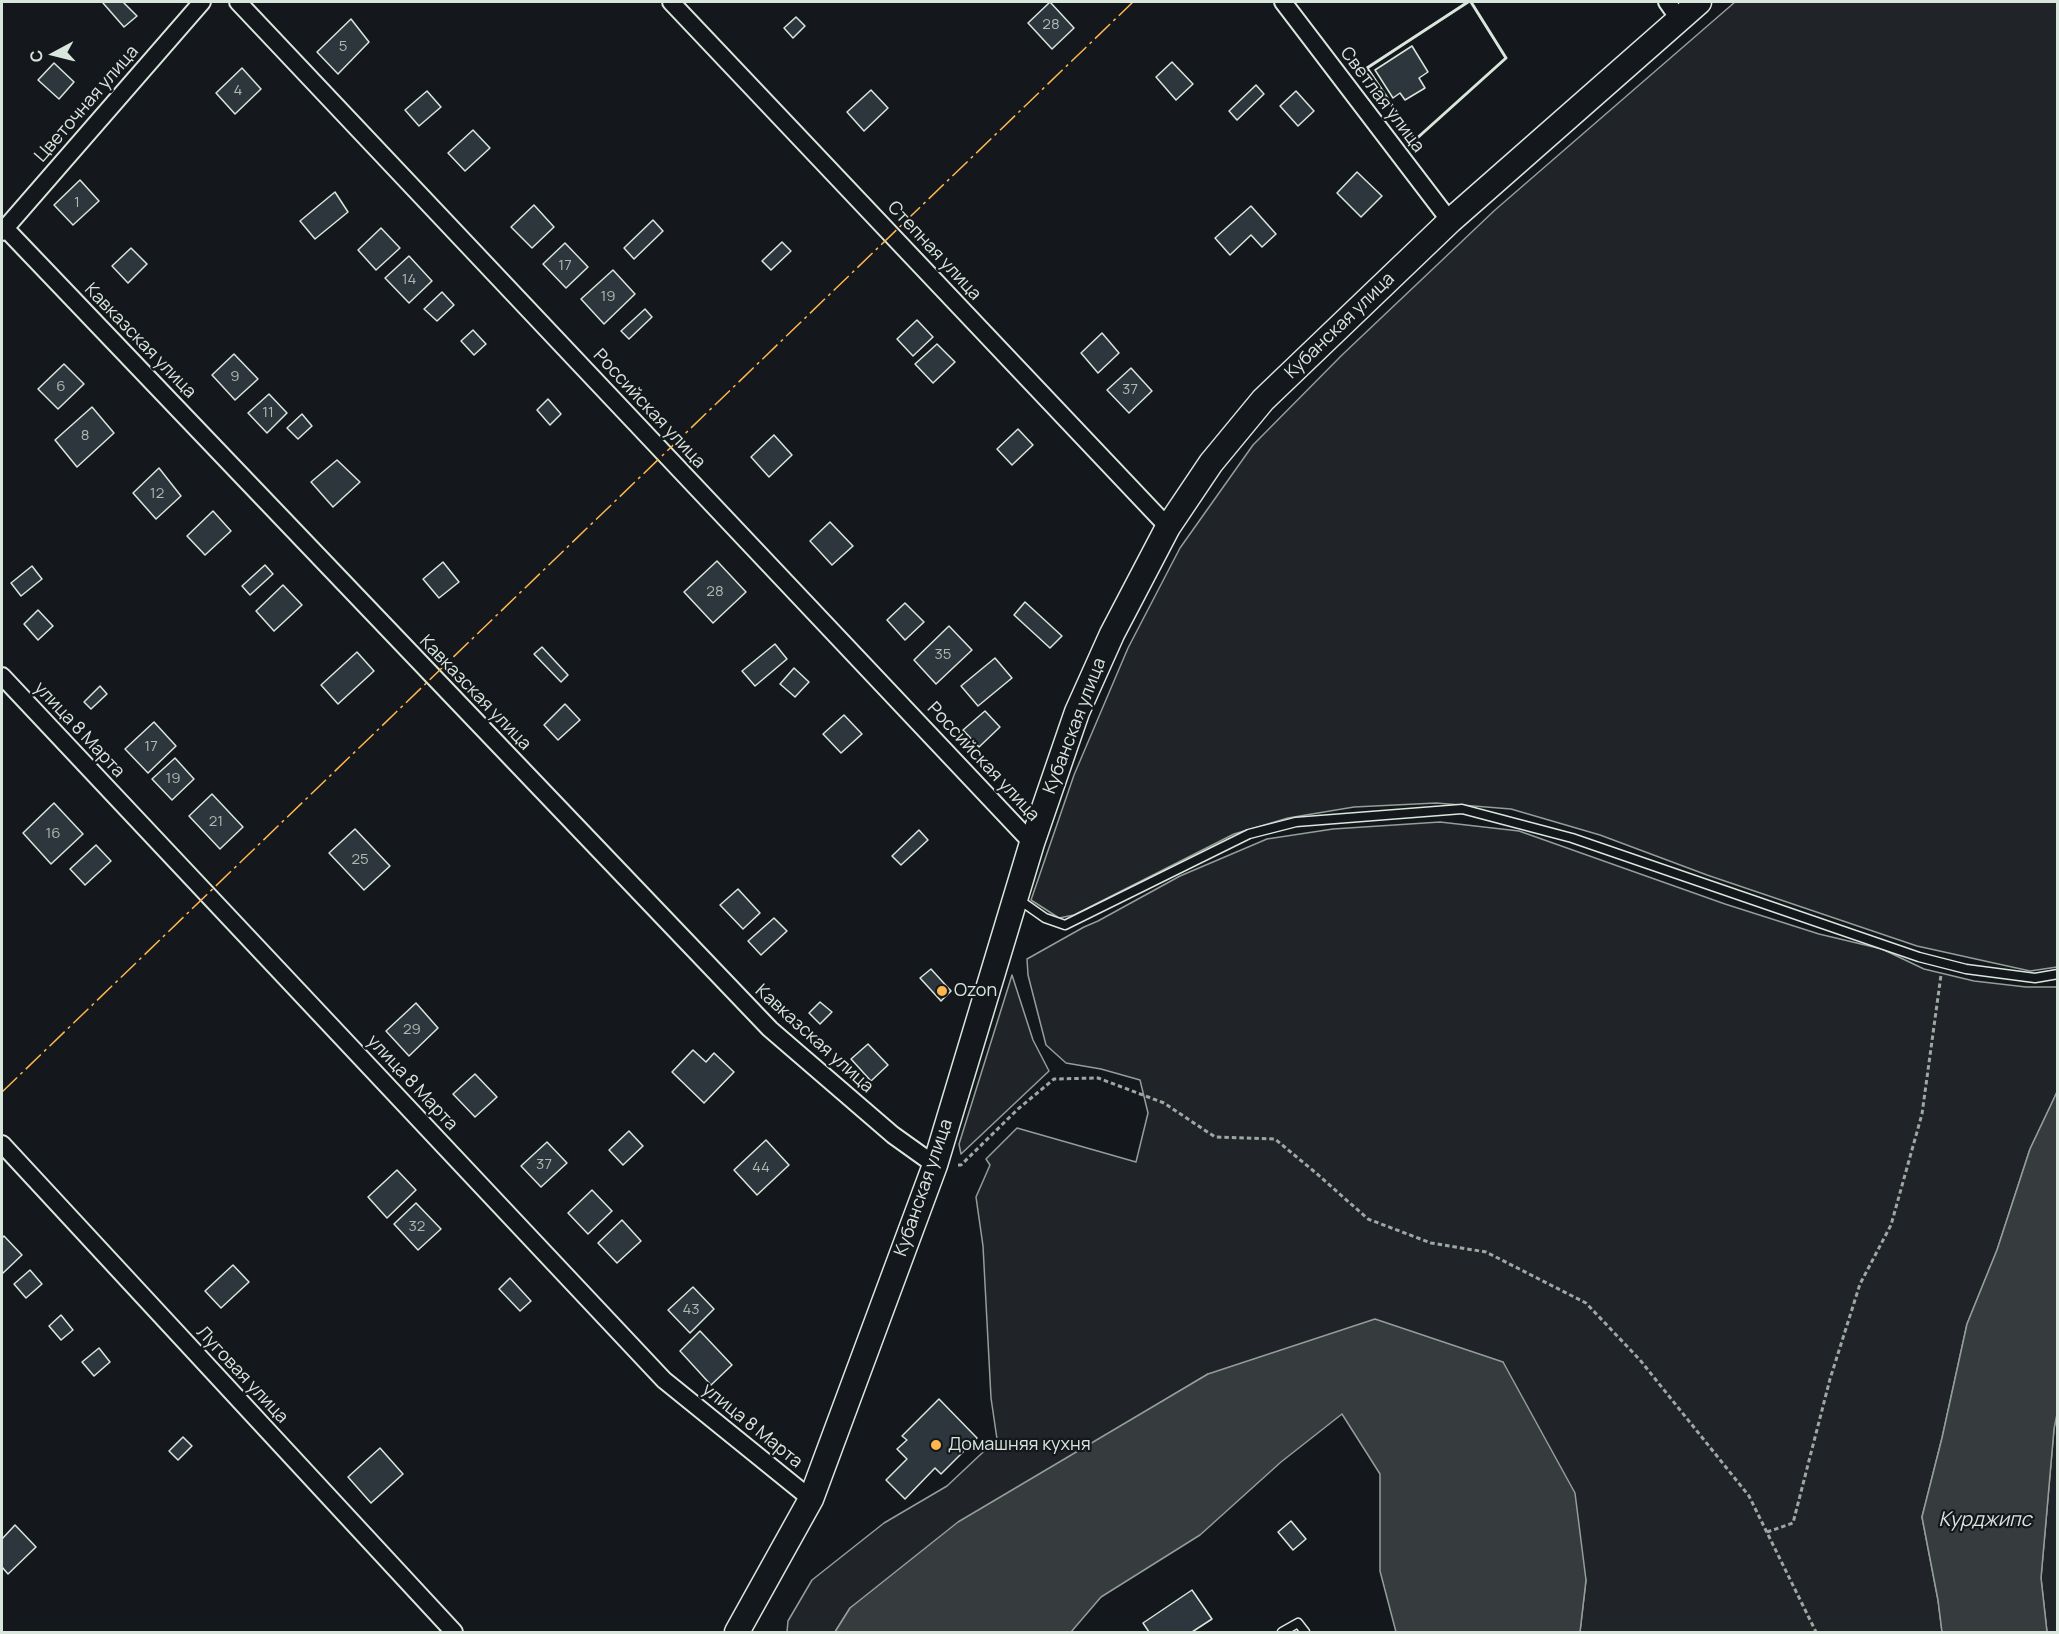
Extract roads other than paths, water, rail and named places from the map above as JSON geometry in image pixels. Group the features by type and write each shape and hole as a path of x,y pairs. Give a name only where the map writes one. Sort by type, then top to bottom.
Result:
{"main road":[{"name":"Кубанская улица","path":"736,1632 811,1498 935,1165 1032,843 1082,703 1112,634 1168,527 1211,463 1263,400 1673,10 1699,2"}],"street":[{"name":"Цветочная улица","path":"3,230 202,2"},
{"name":"Российская улица","path":"238,2 1032,843"},
{"name":"Степная улица","path":"671,2 1168,527"},
{"name":"Светлая улица","path":"1283,2 1450,221"},
{"name":"Кавказская улица","path":"3,230 770,1029 893,1135 935,1165"},
{"name":"улица 8 Марта","path":"2,676 664,1380 811,1498"},
{"name":"Луговая улица","path":"2,1144 454,1632"}],"lane":[{"path":"1015,897 1045,918 1065,925 1249,834 1296,822 1462,809 1572,838 1943,963 1966,969 2035,978 2058,974"},
{"path":"1282,1632 1298,1623 1305,1632"}],"water":[{"name":"Курджипс","path":"2057,1092 2058,1409 2054,1429 2041,1578 2047,1632 1942,1632 1922,1517 1967,1324 1997,1250 2030,1149"},
{"path":"1375,1319 1503,1362 1575,1493 1586,1580 1580,1632 1396,1632 1380,1571 1380,1474 1342,1414 1281,1462 1200,1535 1101,1597 1071,1632 835,1632 850,1608 958,1522 1208,1374"}],"place":[{"name":"Ozon","path":"942,991"},
{"name":"Домашняя кухня","path":"936,1445"}]}
